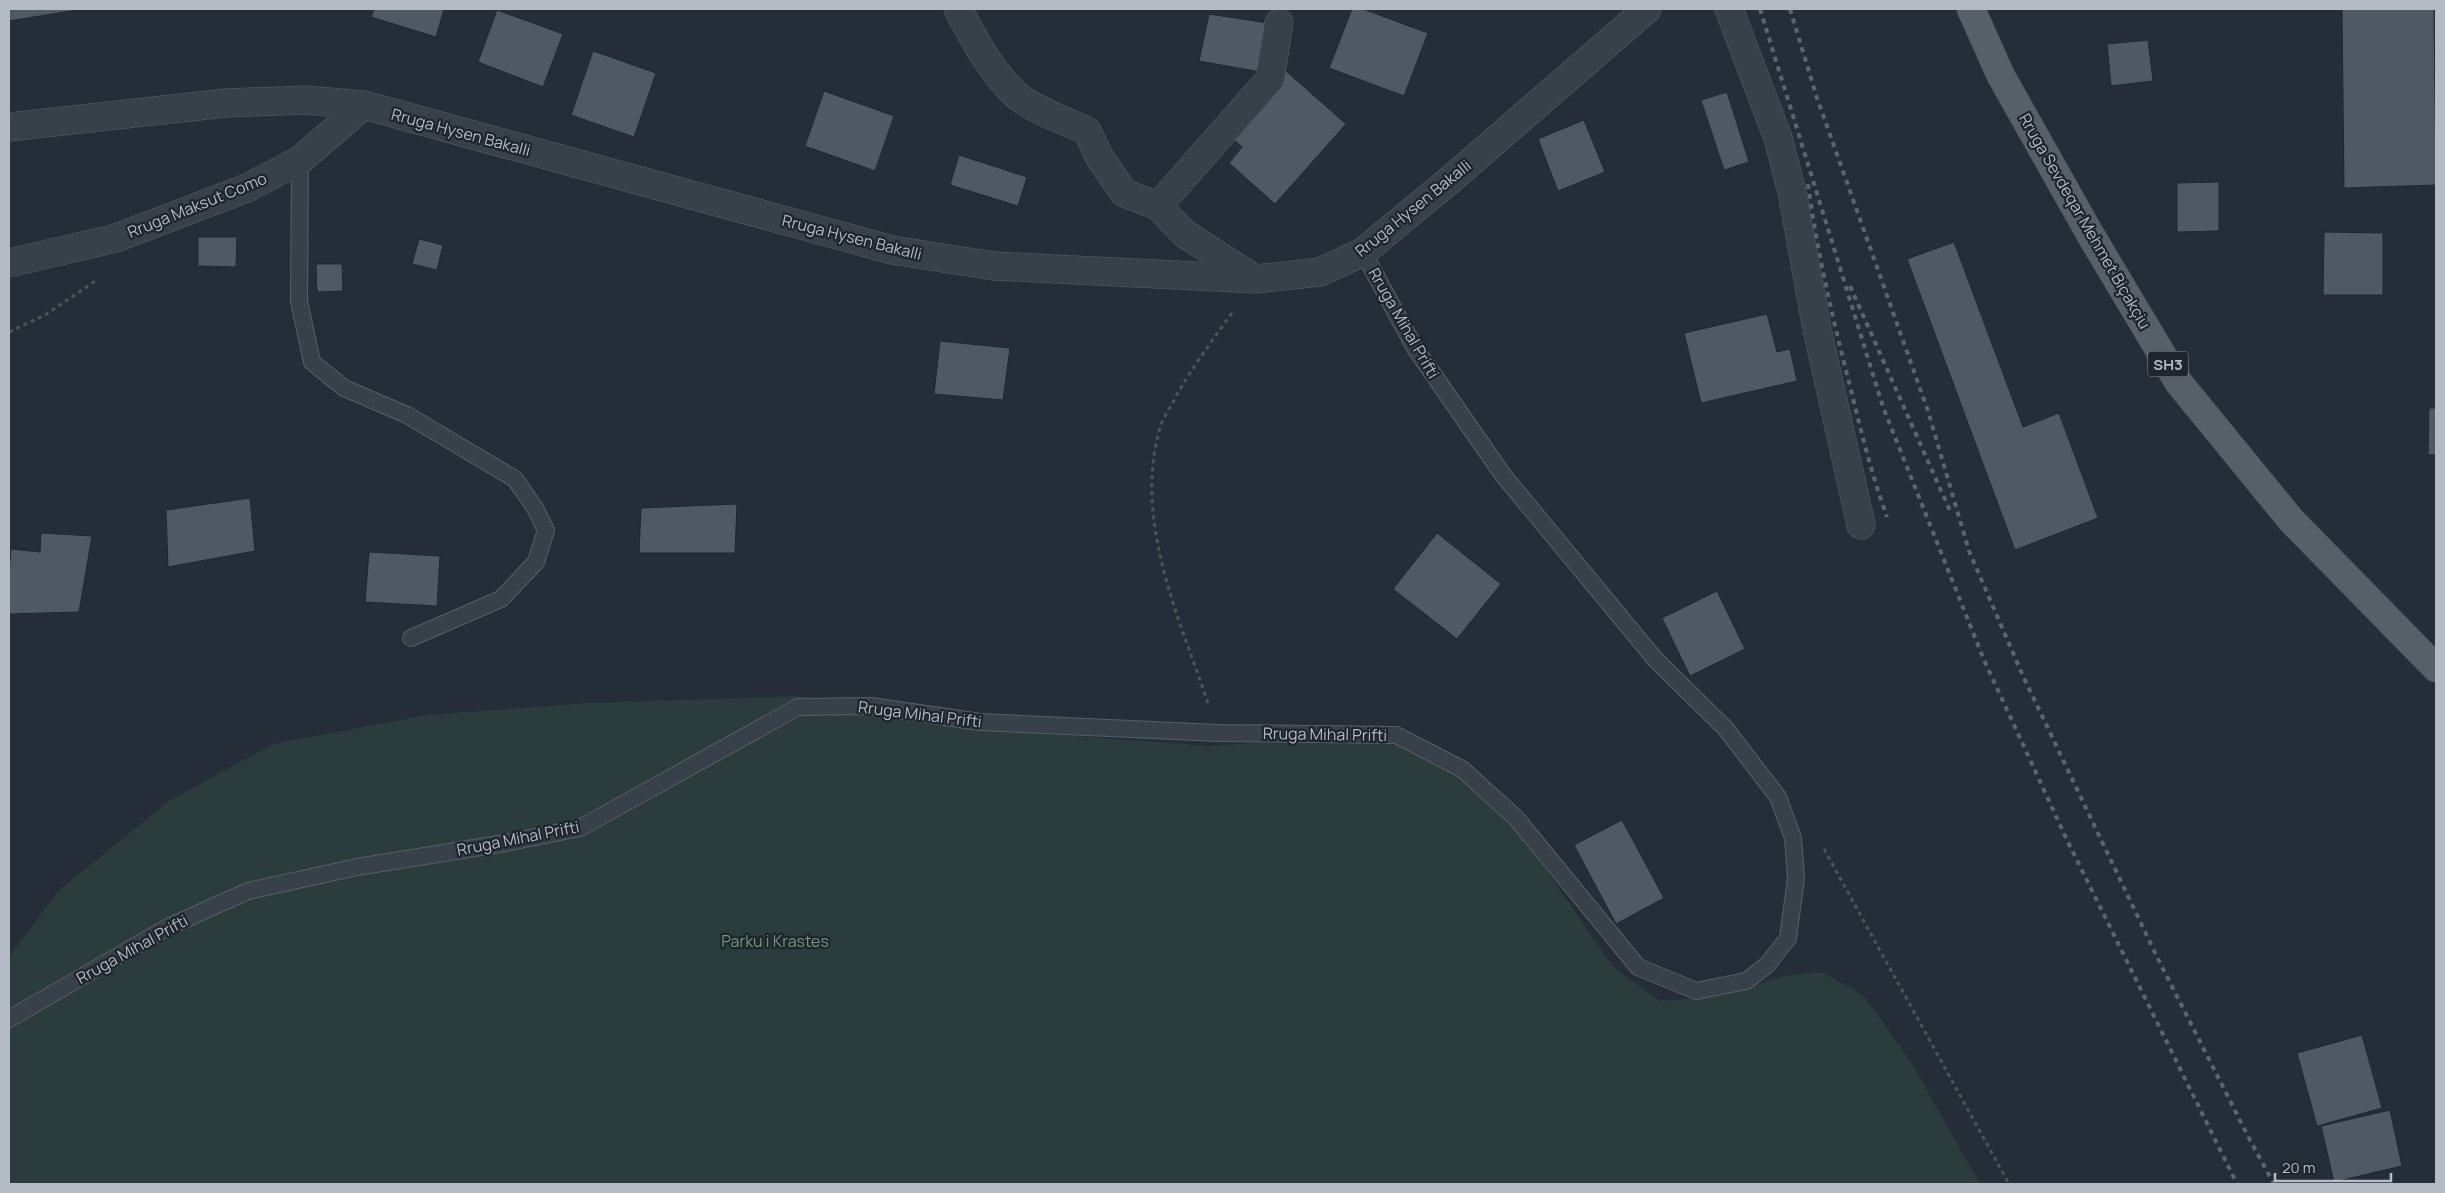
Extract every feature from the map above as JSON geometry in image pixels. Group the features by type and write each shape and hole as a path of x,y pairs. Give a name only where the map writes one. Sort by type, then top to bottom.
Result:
{"main road":[{"name":"Rruga Sevdeqar Mehmet Biçakçiu","path":"1971,9 2001,76 2090,234 2179,382 2290,520 2436,668"}],"street":[{"path":"958,9 986,61 1016,96 1057,118 1087,131 1100,158 1124,193 1158,206 1185,234 1256,279"},
{"name":"Rruga Hysen Bakalli","path":"9,127 226,103 305,100 364,105 892,250 994,266 1256,279 1320,272 1363,252 1450,180 1647,9"},
{"path":"1729,9 1778,138 1790,183 1817,329 1861,525"},
{"path":"1158,206 1270,79 1279,23"},
{"name":"Rruga Maksut Como","path":"9,263 116,238 247,188 300,160 364,105"}],"lane":[{"path":"300,160 299,301 312,362 344,388 407,415 515,479 535,508 546,530 536,562 501,599 411,638"},
{"name":"Rruga Mihal Prifti","path":"9,1019 168,927 248,891 357,867 580,828 798,707 871,706 980,722 1218,732 1396,735 1462,769 1516,818 1638,967 1696,991 1746,981 1766,965 1788,938 1796,878 1793,838 1778,797 1726,729 1655,659 1503,475 1415,348 1363,252"}],"path":[{"path":"9,332 45,315 104,274"},
{"path":"1218,732 1165,575 1152,505 1153,464 1160,426 1184,382 1256,279"},
{"path":"1822,844 2009,1184"}],"green space":[{"name":"Parku i Krastes","path":"799,696 983,729 1209,746 1340,737 1396,745 1457,776 1510,818 1614,968 1660,1001 1714,997 1783,976 1822,972 1864,996 1911,1062 1980,1184 9,1184 9,957 58,891 169,801 273,744 427,715 587,703"}],"building":[{"path":"9,9 77,9 77,10 9,21"},
{"path":"374,9 444,9 436,37 371,17"},
{"path":"1352,9 1363,9 1428,33 1404,96 1329,68"},
{"path":"2342,9 2434,9 2436,185 2344,188"},
{"path":"497,10 563,34 543,87 478,62"},
{"path":"1209,14 1268,23 1261,72 1199,61"},
{"path":"2148,40 2153,81 2111,86 2107,44"},
{"path":"593,51 656,73 634,137 571,115"},
{"path":"1286,71 1346,124 1275,204 1229,163 1242,147 1230,136"},
{"path":"824,91 894,116 875,171 805,146"},
{"path":"1727,92 1749,162 1724,170 1701,100"},
{"path":"1584,120 1605,172 1558,191 1538,139"},
{"path":"959,155 1027,177 1018,206 950,185"},
{"path":"2219,182 2219,231 2177,232 2177,183"},
{"path":"2324,232 2383,233 2383,295 2323,295"},
{"path":"198,237 237,237 236,267 198,266"},
{"path":"419,239 443,245 437,270 412,264"},
{"path":"1954,242 2023,427 2059,413 2098,518 2015,550 1907,259"},
{"path":"316,264 342,264 343,291 317,292"},
{"path":"1767,314 1777,352 1790,349 1797,381 1701,403 1684,333"},
{"path":"940,341 1010,348 1003,400 934,394"},
{"path":"2429,408 2436,408 2436,455 2428,455"},
{"path":"250,498 255,551 168,567 166,510"},
{"path":"737,504 735,553 639,553 641,508"},
{"path":"41,533 92,536 79,612 9,614 11,549 40,552"},
{"path":"1437,533 1501,584 1457,639 1393,589"},
{"path":"369,552 440,556 437,606 365,602"},
{"path":"1717,591 1745,649 1690,676 1662,618"},
{"path":"1622,820 1664,898 1616,924 1574,845"},
{"path":"2362,1035 2382,1108 2317,1126 2297,1053"},
{"path":"2390,1110 2402,1166 2334,1182 2321,1126"}],"railway":[{"path":"1760,9 1883,407 1984,660 2067,840 2237,1184"},
{"path":"1790,9 1817,98 1928,411 1969,551 2023,676 2158,959 2274,1184"},
{"path":"1808,184 1820,259 1837,333 1866,450 1887,517"},
{"path":"1850,286 1951,513"}]}
